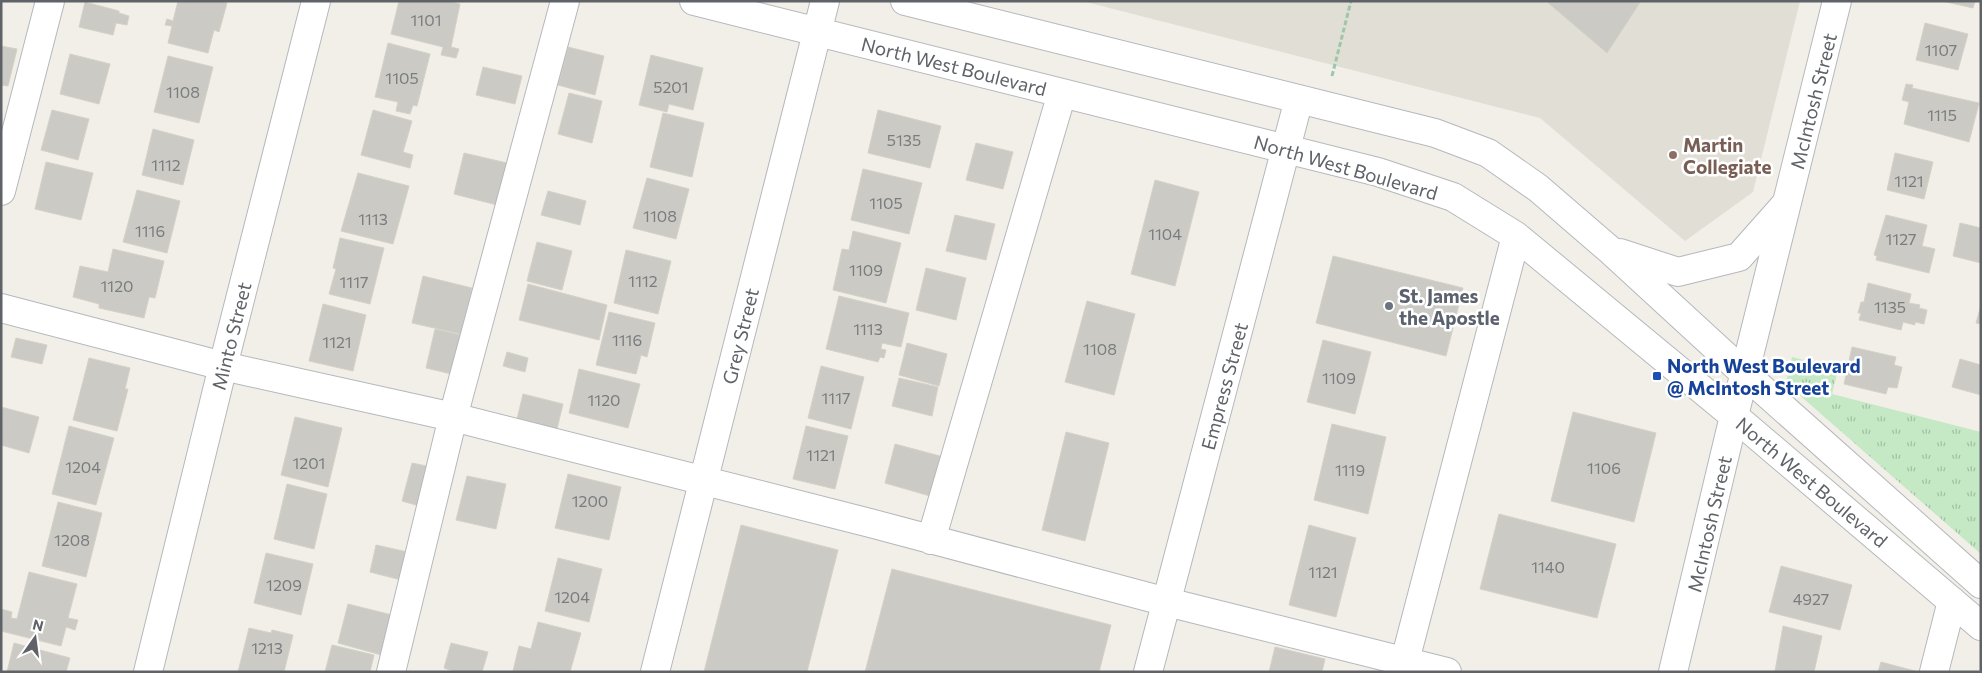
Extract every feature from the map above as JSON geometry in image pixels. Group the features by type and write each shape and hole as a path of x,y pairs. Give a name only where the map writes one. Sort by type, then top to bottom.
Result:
{"street":[{"path":"1,192 50,1"},
{"name":"Minto Street","path":"148,672 223,366 316,1"},
{"path":"391,672 453,417 565,1"},
{"name":"North West Boulevard","path":"694,1 1378,172 1453,197 1516,236 1734,416 1981,626"},
{"name":"Grey Street","path":"654,672 824,1"},
{"name":"North West Boulevard","path":"906,1 1435,133 1488,153 1538,188 1610,250 1745,374 1981,584"},
{"name":"McIntosh Street","path":"1673,672 1734,416 1789,202 1837,1"},
{"path":"932,540 1062,93"},
{"name":"Empress Street","path":"1148,672 1286,149 1312,102"},
{"name":"McIntosh Street","path":"1610,250 1678,272 1739,257 1789,202"},
{"path":"1403,667 1516,236"},
{"path":"1,308 223,366 453,417 932,540 1403,667 1447,672"},
{"path":"1934,672 1952,601"}],"path":[{"path":"1312,102 1351,1"}],"shaded area":[{"name":"Martin Collegiate","path":"1082,1 1800,1 1753,192 1685,241 1540,118"}],"green space":[{"path":"1792,357 1838,369 1832,394 1981,432 1981,554 1788,385 1786,382"}],"building":[{"path":"178,1 220,1 227,3 219,32 214,30 208,53 168,43 172,26 165,25 167,19 173,21"},
{"path":"399,1 449,1 460,4 451,47 459,49 456,58 441,55 443,47 391,34"},
{"path":"1546,1 1641,1 1607,53"},
{"path":"1942,1 1975,1 1973,8"},
{"path":"85,2 119,11 119,13 129,16 127,25 116,23 113,35 79,27"},
{"path":"1925,23 1968,34 1958,70 1916,60"},
{"path":"388,43 430,54 417,106 413,105 410,114 396,111 398,102 375,97"},
{"path":"1,46 17,49 8,86 1,85"},
{"path":"568,47 604,56 595,95 558,85"},
{"path":"70,54 110,64 99,104 60,94"},
{"path":"651,55 703,68 693,110 669,104 667,112 639,105"},
{"path":"168,56 213,67 199,123 154,112"},
{"path":"483,67 522,76 515,104 476,95"},
{"path":"1906,84 1913,85 1912,88 1979,103 1969,142 1904,124 1909,102 1902,100"},
{"path":"569,93 602,101 592,143 558,134"},
{"path":"52,110 89,119 78,160 41,150"},
{"path":"373,110 412,121 403,152 413,155 410,168 361,155"},
{"path":"878,110 941,126 930,168 868,153"},
{"path":"663,113 704,123 692,177 650,167"},
{"path":"153,129 194,140 183,185 142,175"},
{"path":"976,143 1013,152 1003,189 966,180"},
{"path":"464,153 507,163 497,205 454,194"},
{"path":"1895,153 1933,162 1924,199 1887,190"},
{"path":"46,162 93,173 81,220 35,209"},
{"path":"863,169 922,183 909,234 851,220"},
{"path":"358,173 409,186 393,244 341,231"},
{"path":"647,178 689,189 676,239 633,228"},
{"path":"1155,180 1199,192 1175,286 1131,274"},
{"path":"137,190 180,201 167,253 123,242"},
{"path":"548,191 586,201 580,225 541,215"},
{"path":"955,215 995,224 986,260 946,251"},
{"path":"1886,215 1927,225 1922,246 1935,249 1929,273 1876,260 1877,256 1874,255"},
{"path":"1960,223 1981,228 1981,263 1953,256"},
{"path":"853,231 901,243 886,303 833,290 842,249 849,250"},
{"path":"340,238 384,248 370,304 329,294 336,269 333,268"},
{"path":"537,242 572,251 562,290 527,281"},
{"path":"113,249 164,261 155,298 149,297 144,318 99,308 99,304 73,297 80,266 108,272"},
{"path":"626,250 671,261 658,314 614,303"},
{"name":"St. James the Apostle","path":"1333,256 1463,288 1446,356 1316,323"},
{"path":"926,268 966,278 956,320 916,310"},
{"path":"423,276 472,288 461,334 412,323"},
{"path":"1868,283 1911,294 1909,303 1920,305 1919,308 1927,310 1924,324 1915,322 1915,325 1903,322 1901,330 1859,320 1861,313 1858,313 1861,302 1864,302"},
{"path":"528,284 607,305 599,340 519,320"},
{"path":"839,296 909,313 901,347 882,343 881,349 886,350 884,358 880,357 878,362 826,349"},
{"path":"1087,301 1135,314 1114,395 1065,382"},
{"path":"323,304 366,315 353,371 309,361"},
{"path":"1981,305 1981,324 1976,323"},
{"path":"609,312 655,323 647,357 641,355 636,374 596,365"},
{"path":"435,329 470,337 460,376 426,368"},
{"path":"16,338 47,345 42,364 11,357"},
{"path":"1323,340 1371,352 1355,414 1307,402"},
{"path":"907,343 947,354 939,386 899,375"},
{"path":"1852,347 1896,357 1894,365 1902,367 1897,388 1888,387 1886,394 1844,384"},
{"path":"507,352 528,358 525,372 503,366"},
{"path":"89,358 130,368 125,389 128,389 117,431 73,420"},
{"path":"1960,359 1981,365 1981,395 1952,387"},
{"path":"821,366 864,377 851,429 808,418"},
{"path":"579,369 640,384 628,428 569,413"},
{"path":"899,378 938,387 932,416 892,406"},
{"path":"523,394 563,404 557,429 517,419"},
{"path":"1,407 39,417 29,453 1,445"},
{"path":"1573,412 1656,433 1634,522 1551,501"},
{"path":"295,417 342,428 328,487 281,475"},
{"path":"1332,424 1386,437 1368,514 1314,500"},
{"path":"69,426 114,438 96,505 52,494"},
{"path":"806,426 848,436 835,489 793,479"},
{"path":"1066,432 1109,443 1085,541 1042,530"},
{"path":"895,444 940,456 930,496 885,483"},
{"path":"412,463 436,468 426,508 402,501"},
{"path":"568,474 621,487 609,540 555,528"},
{"path":"467,476 506,484 496,529 456,520"},
{"path":"287,484 327,494 314,549 274,539"},
{"path":"58,502 102,513 86,577 42,566"},
{"path":"1499,514 1616,544 1597,618 1480,589"},
{"path":"741,525 838,550 807,672 704,672"},
{"path":"1309,525 1356,538 1336,617 1289,605"},
{"path":"376,545 412,553 405,581 370,572"},
{"path":"266,553 313,564 301,615 254,603"},
{"path":"558,558 602,569 589,622 545,611"},
{"path":"1781,566 1852,585 1840,630 1769,612"},
{"path":"892,569 1111,625 1099,672 865,672"},
{"path":"29,572 77,584 68,618 78,620 75,630 66,627 61,646 1,631 1,609 12,612 11,618 17,619"},
{"path":"348,604 396,616 385,656 338,643"},
{"path":"538,622 581,633 570,672 513,671 519,646 531,649"},
{"path":"1783,626 1822,636 1814,672 1775,671"},
{"path":"249,628 271,633 272,630 293,635 284,672 238,672"},
{"path":"14,643 70,658 66,672 7,672"},
{"path":"451,643 488,652 482,672 455,672 444,668"},
{"path":"332,645 374,655 370,672 325,672"},
{"path":"1275,647 1325,659 1322,672 1269,672"},
{"path":"1881,662 1915,671 1915,672 1878,672"}],"place":[{"name":"Martin Collegiate","path":"1673,155"},
{"name":"St. James the Apostle","path":"1389,306"},
{"name":"North West Boulevard @ McIntosh Street","path":"1657,376"}]}
